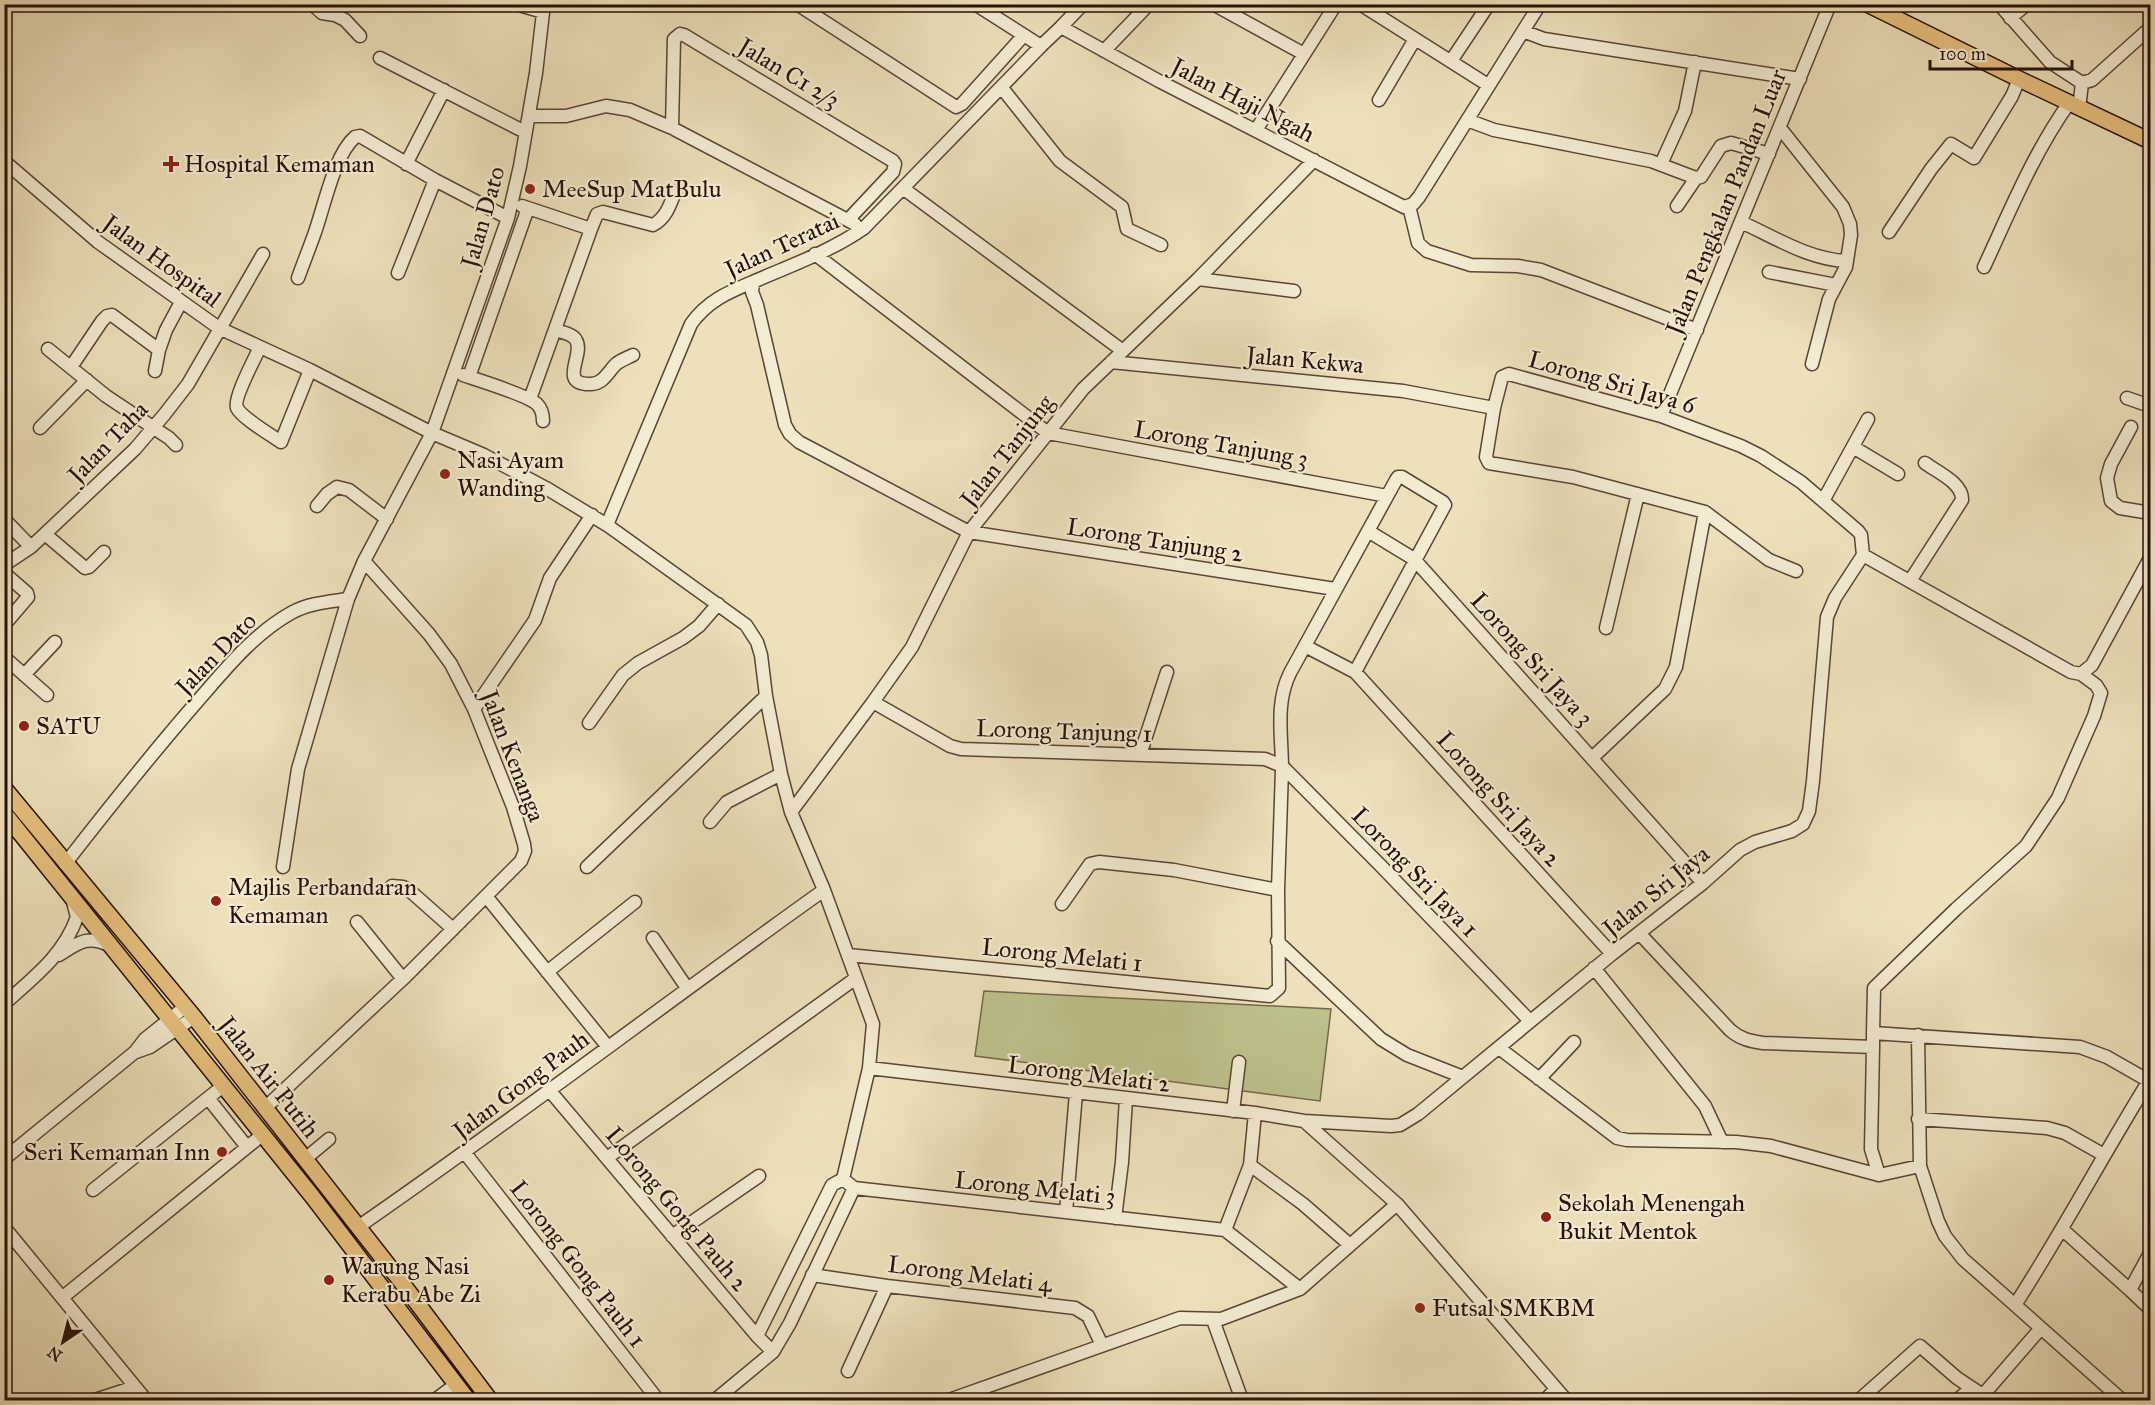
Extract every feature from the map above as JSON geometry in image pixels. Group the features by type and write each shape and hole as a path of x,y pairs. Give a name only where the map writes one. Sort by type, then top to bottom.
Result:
{"main road":[{"path":"1867,4 2074,106 2151,141"},
{"name":"Jalan Air Putih","path":"4,788 189,1012 399,1279 490,1401"},
{"name":"Jalan Air Putih","path":"4,813 312,1196 468,1401"},
{"path":"399,1279 457,1369 458,1375 452,1380"}],"street":[{"path":"516,4 544,8"},
{"path":"797,4 956,107 962,104 1024,35"},
{"path":"975,4 1041,46 1083,4"},
{"path":"1104,51 1149,4"},
{"path":"1214,4 1231,8 1304,54"},
{"path":"1256,129 1336,4"},
{"path":"1360,4 1488,85"},
{"path":"1379,16 1386,4"},
{"path":"1451,61 1489,4"},
{"name":"Jalan Pengkalan Pandan Luar","path":"1661,416 1830,4"},
{"path":"1999,4 2050,62 2082,83 2091,81 2151,28"},
{"path":"2010,18 2027,4"},
{"path":"316,6 322,13 335,15 345,20 360,36"},
{"path":"1535,6 1530,34 1488,85 1475,123 1419,197 1412,218 1420,246 1427,251 1471,265 1518,266 1541,270 1697,330"},
{"name":"Jalan Dato","path":"65,864 172,731 227,667 253,641 270,627 305,606 348,599 364,561 432,433 508,218 529,116 544,8"},
{"name":"Jalan Haji Ngah","path":"1061,27 1398,205 1412,218"},
{"name":"Jalan C1 2/3","path":"672,128 674,39 680,34 893,161 895,164 893,172 848,220"},
{"path":"1530,34 1800,79"},
{"path":"1379,100 1415,39"},
{"name":"Jalan Teratai","path":"608,525 691,324 699,313 712,301 733,289 836,246 864,228 1041,46"},
{"path":"380,58 525,132"},
{"path":"1661,164 1687,105 1695,62"},
{"path":"1889,232 1931,169 1951,144 1974,158 2012,96 2019,79"},
{"path":"1984,267 2049,131 2074,106 2082,83"},
{"path":"1002,88 1060,162 1122,207 1127,229 1161,244"},
{"path":"406,164 444,90"},
{"path":"529,116 566,116 606,105 630,110 672,128 864,228"},
{"path":"1475,123 1661,164 1696,178"},
{"path":"1780,128 1843,207 1850,224 1851,235 1847,261 1829,299 1812,364"},
{"path":"298,278 332,177 351,140 355,137 360,136 406,164 508,218"},
{"path":"1677,206 1696,178 1701,177 1726,143 1731,142 1769,154"},
{"name":"Jalan Tanjung","path":"791,812 902,663 921,631 969,532 1083,389 1198,279 1314,160"},
{"name":"Jalan Hospital","path":"4,161 98,242 219,328 310,370"},
{"path":"398,273 435,180"},
{"path":"904,189 1123,351"},
{"path":"530,399 597,214 603,212 653,225 666,214 675,192"},
{"path":"512,202 591,228"},
{"path":"469,377 528,208"},
{"path":"1741,222 1811,254 1831,260 1847,261"},
{"name":"Jalan Taha","path":"4,565 31,547 135,449 153,428 188,384 263,254"},
{"path":"815,254 1048,433"},
{"path":"1769,272 1836,285"},
{"path":"1198,279 1294,291"},
{"name":"Lorong Tanjung 2","path":"753,282 752,292 785,425 790,434 799,442 969,532 1335,589"},
{"path":"155,371 166,330 181,302"},
{"path":"71,367 102,321 109,315 159,350"},
{"path":"555,330 576,340 577,351 573,373 575,378 581,382 589,384 600,382 617,364 633,355"},
{"path":"260,347 241,388 236,407 281,442 310,370 432,433 484,455 592,515 738,618 752,633 761,655 780,774 791,812 824,890 873,1024 869,1068 843,1179 832,1185 756,1336"},
{"path":"48,349 106,396 176,445"},
{"name":"Jalan Kekwa","path":"1111,363 1403,391 1494,408"},
{"path":"454,372 530,399 541,409 543,421"},
{"name":"Lorong Sri Jaya 6","path":"1796,571 1769,560 1705,512 1555,473 1489,463 1486,457 1500,380 1504,375 1509,374 1661,416 1719,437 1761,456 1801,482 1858,531 1861,535 1863,555"},
{"path":"40,428 87,380"},
{"path":"2127,398 2151,406"},
{"path":"1824,501 1868,419"},
{"path":"2131,428 2111,464 2107,478 2111,501 2120,508 2151,513"},
{"name":"Lorong Tanjung 3","path":"1048,433 1387,496"},
{"path":"1853,447 1898,474"},
{"path":"1910,581 1962,500 1962,495 1956,485 1925,463"},
{"path":"1305,646 1355,672 1445,505 1443,502 1402,477 1398,477 1335,589 1286,681 1281,698 1282,766 1277,942 1381,1039 1407,1055 1463,1077"},
{"path":"317,506 327,494 337,487 349,490 387,519"},
{"path":"1606,628 1638,494"},
{"path":"1592,758 1665,689 1672,678 1705,512"},
{"path":"474,709 535,620 550,578 592,515"},
{"path":"4,519 31,547"},
{"name":"Lorong Sri Jaya 3","path":"1368,531 1414,559 1703,882"},
{"path":"45,534 85,568 89,567 104,552"},
{"path":"1863,555 2071,672 2088,679 2101,693 2058,798 2026,846 1874,988 1871,1149 1879,1174"},
{"name":"Jalan Sri Jaya","path":"1304,1121 1400,1125 1418,1114 1747,845 1798,829 1807,818 1813,781 1827,617 1835,598 1863,555"},
{"path":"2088,679 2092,665 2151,558"},
{"name":"Jalan Kenanga","path":"265,1108 403,979 521,861 525,851 513,807 474,709 451,664 440,648 364,561"},
{"path":"4,573 28,595 4,625"},
{"path":"283,867 298,769 348,599"},
{"path":"589,723 623,675 638,663 683,638 699,626 718,604"},
{"path":"24,675 55,642"},
{"path":"4,657 47,695"},
{"path":"1140,755 1167,672"},
{"name":"Lorong Sri Jaya 2","path":"1355,672 1612,954"},
{"path":"587,867 766,696"},
{"name":"Lorong Tanjung 1","path":"873,702 950,746 961,749 1265,759"},
{"name":"Lorong Sri Jaya 1","path":"1265,759 1282,766 1530,1021"},
{"path":"710,822 727,802 780,774"},
{"path":"1062,904 1090,864 1099,862 1174,870 1278,890"},
{"path":"392,886 409,890 453,929"},
{"name":"Jalan Gong Pauh","path":"358,1227 465,1153 706,974 824,890"},
{"path":"53,959 70,934 77,917 76,908 68,893"},
{"path":"486,896 608,1047"},
{"path":"547,972 635,902"},
{"path":"357,922 403,979"},
{"path":"1639,933 1738,1037 1760,1042 1873,1047"},
{"path":"653,938 687,988"},
{"path":"4,1004 53,959 80,941 100,942 114,948"},
{"name":"Lorong Melati 1","path":"848,955 1273,995 1279,988 1277,942"},
{"path":"1594,968 1705,1106 1722,1142"},
{"path":"607,1158 856,978"},
{"path":"4,1159 135,1052 150,1047 189,1012"},
{"path":"1873,1033 2088,1049 2150,1080 2015,1305"},
{"path":"1918,1035 1920,1166 1945,1236 1963,1259 2122,1401"},
{"path":"1539,1079 1574,1042"},
{"path":"1499,1048 1617,1138 1771,1146 1879,1174 1920,1166"},
{"path":"1233,1111 1239,1062"},
{"name":"Lorong Melati 2","path":"869,1068 1255,1113 1304,1121"},
{"path":"93,1190 223,1086"},
{"name":"Lorong Gong Pauh 2","path":"550,1091 756,1336 773,1352"},
{"path":"1066,1212 1076,1093"},
{"path":"208,1098 247,1147"},
{"path":"1115,1218 1122,1162 1125,1099"},
{"path":"1255,1113 1250,1164 1225,1230 1300,1289"},
{"path":"1918,1119 2056,1130 2104,1155"},
{"path":"1304,1121 1396,1204 1566,1401"},
{"path":"63,1296 262,1135"},
{"path":"305,1159 329,1139"},
{"name":"Lorong Gong Pauh 1","path":"465,1153 658,1401"},
{"path":"1250,1164 1303,1204 1350,1245"},
{"path":"672,1236 759,1176"},
{"path":"715,1401 773,1352 790,1323 854,1188 843,1179"},
{"name":"Lorong Melati 3","path":"854,1188 1225,1230"},
{"path":"954,1400 1180,1318 1221,1319 1300,1289 1396,1204"},
{"path":"4,1227 63,1296 146,1401"},
{"path":"2062,1230 2151,1309"},
{"path":"2130,1290 2151,1253"},
{"name":"Lorong Melati 4","path":"812,1275 1076,1308 1088,1316 1102,1345"},
{"path":"848,1371 887,1286"},
{"path":"1213,1320 1242,1401"},
{"path":"1858,1401 1920,1346 1957,1378 1986,1398 2041,1328"},
{"path":"435,1401 452,1380"},
{"path":"95,1401 135,1387"},
{"path":"1957,1401 1971,1388"},
{"path":"1545,1401 1556,1389"}],"green space":[{"path":"984,991 1331,1009 1320,1101 975,1056"}],"place":[{"name":"Hospital Kemaman","path":"171,164"},
{"name":"MeeSup MatBulu","path":"530,189"},
{"name":"Nasi Ayam Wanding","path":"445,474"},
{"name":"SATU","path":"24,726"},
{"name":"Majlis Perbandaran Kemaman","path":"216,901"},
{"name":"Seri Kemaman Inn","path":"222,1152"},
{"name":"Sekolah Menengah Bukit Mentok","path":"1546,1217"},
{"name":"Warung Nasi Kerabu Abe Zi","path":"329,1280"},
{"name":"Futsal SMKBM","path":"1420,1308"}]}
